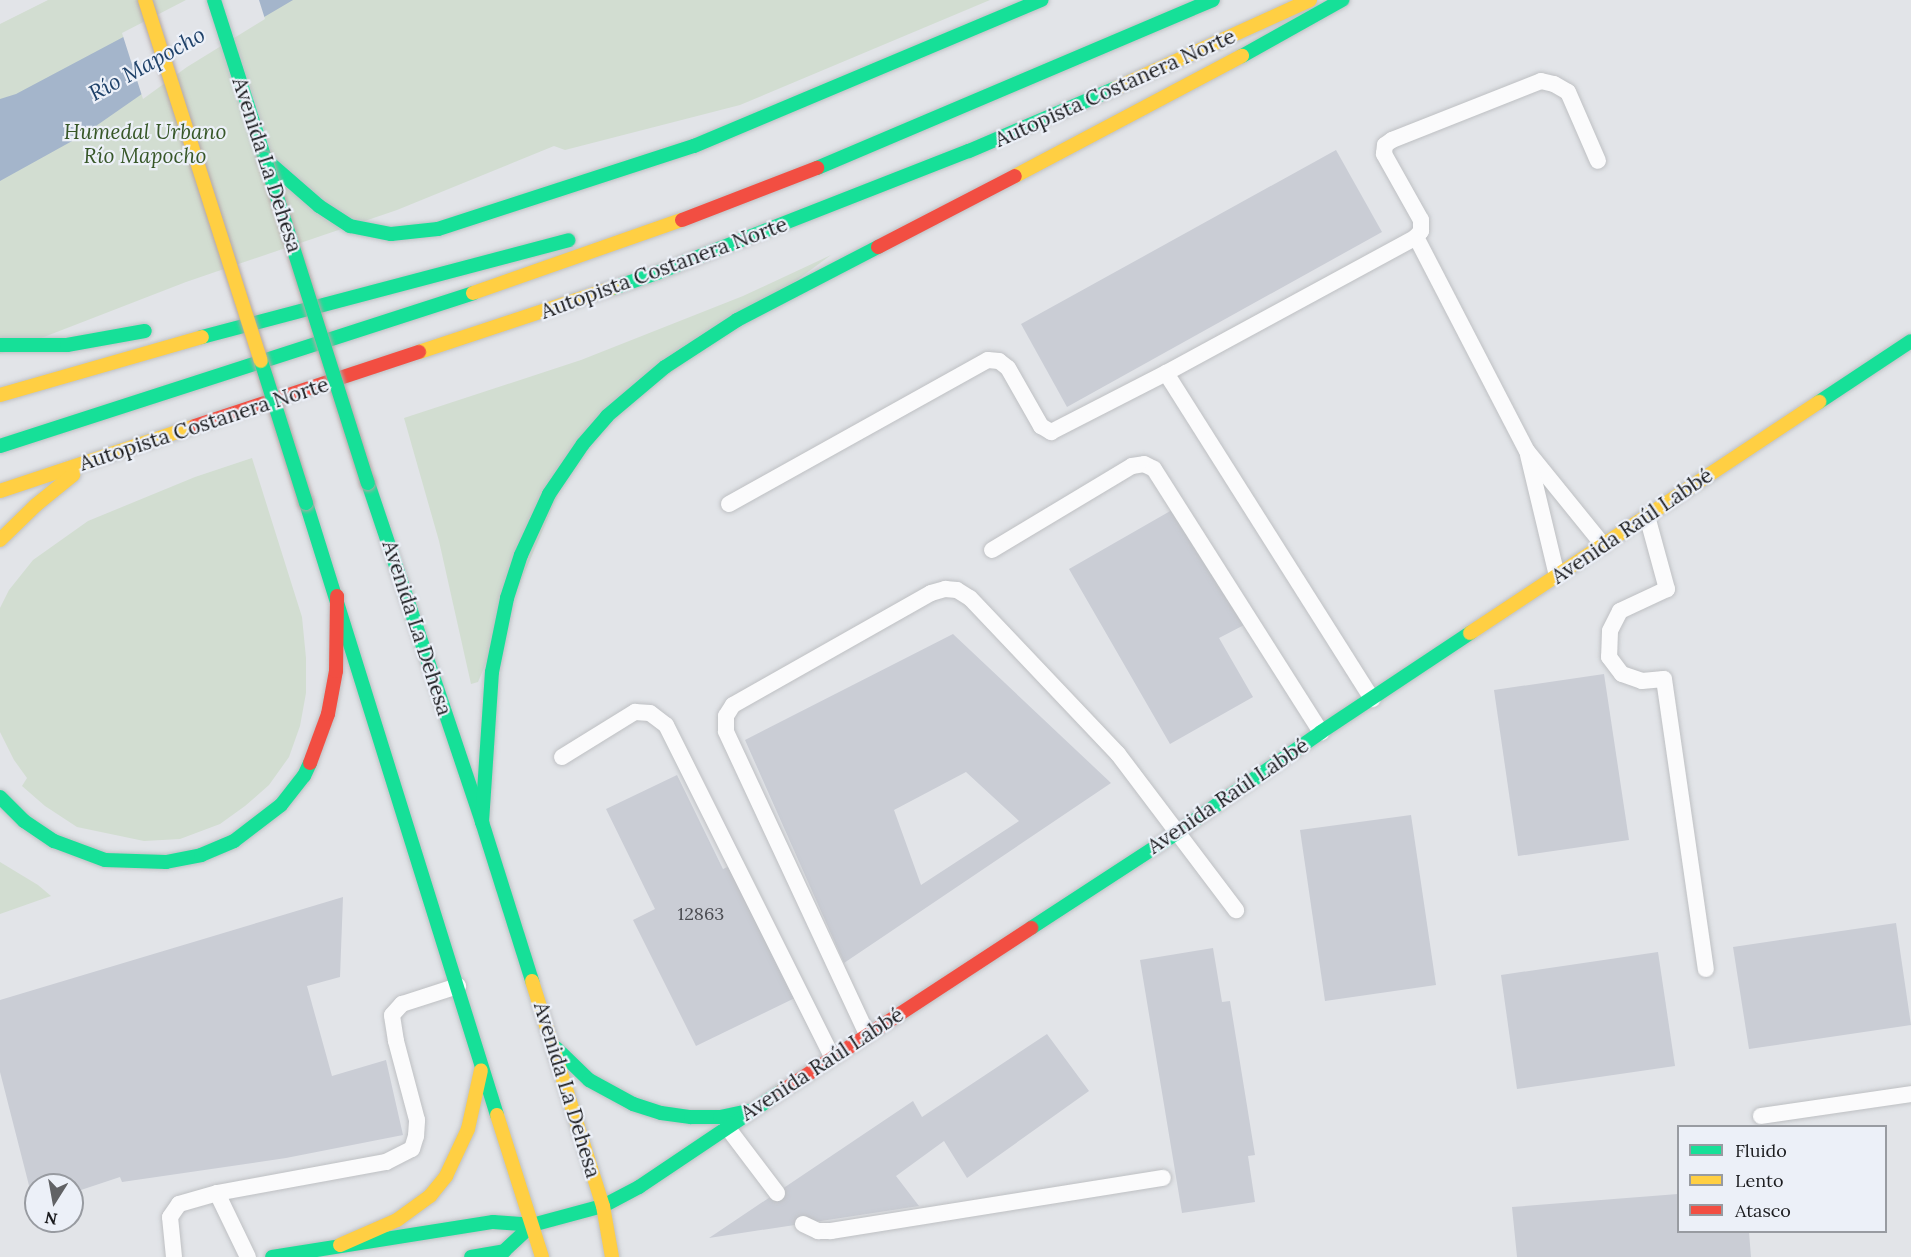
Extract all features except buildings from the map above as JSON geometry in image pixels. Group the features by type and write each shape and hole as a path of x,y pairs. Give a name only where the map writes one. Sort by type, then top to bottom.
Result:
{"main road":[{"path":"145,0 337,596 542,1257"},
{"name":"Avenida La Dehesa","path":"214,0 553,1044 603,1206 612,1257"},
{"path":"265,159 333,217 350,226 391,234 438,229 616,173 768,117 1042,0"},
{"name":"Autopista Costanera Norte","path":"0,446 490,288 700,214 874,146 1213,0"},
{"name":"Autopista Costanera Norte","path":"0,491 583,298 794,221 1090,100 1310,0"},
{"path":"482,822 492,672 507,598 520,555 549,494 583,444 607,416 665,367 737,320 1180,91 1342,0"},
{"path":"610,230 700,214"},
{"path":"0,395 14,389 394,284 577,238"},
{"path":"231,312 394,284"},
{"path":"2,346 67,345 162,327"},
{"name":"Avenida Raúl Labbé","path":"272,1257 493,1222 532,1225 603,1206 639,1187 832,1057 1175,834 1321,732 1911,341"},
{"path":"0,540 36,505 95,461"},
{"path":"0,797 24,821 54,841 105,860 166,862 201,855 234,841 264,820 280,805 304,776 314,757 328,714 334,683 337,596"},
{"path":"553,1044 589,1080 633,1104 661,1113 691,1117 720,1117 749,1112"},
{"path":"340,1245 397,1220 430,1196 446,1176 468,1129 482,1065"},
{"name":"Avenida Raúl Labbé","path":"471,1257 504,1251 532,1225"}],"lane":[{"path":"729,504 987,360 999,361 1008,368 1041,426 1051,432 1167,373 1416,237 1420,231 1421,220 1384,154 1386,145 1392,140 1541,81 1554,84 1568,92 1598,161"},
{"path":"1416,237 1527,451 1604,545"},
{"path":"1167,373 1372,699"},
{"path":"1527,451 1557,576"},
{"path":"992,550 1132,466 1144,464 1154,468 1162,477 1321,732"},
{"path":"1647,516 1668,589 1620,611 1610,631 1609,657 1622,674 1641,681 1664,679 1706,969"},
{"path":"867,1034 726,731 726,716 733,705 931,593 945,589 957,590 970,598 1118,754 1175,834 1236,910"},
{"path":"562,757 635,712 651,713 666,725 832,1057"},
{"path":"174,1257 171,1217 173,1209 178,1204 217,1193 386,1162 412,1149 417,1120 396,1041 392,1015 402,1004 458,986"},
{"path":"1761,1116 1911,1094"},
{"path":"727,1127 777,1192"},
{"path":"803,1224 818,1231 831,1231 1163,1178"},
{"path":"217,1193 248,1257"}],"green space":[{"name":"Humedal Urbano Río Mapocho","path":"48,0 990,0 740,105 565,150 554,146 397,210 186,282 0,354 0,24"},
{"path":"831,255 582,438 478,682 471,684 439,541 404,418 581,360 743,296"},
{"path":"252,458 302,617 306,658 306,693 300,726 289,757 269,785 245,806 220,824 180,839 144,841 77,827 45,806 22,786 27,778 14,760 0,732 0,608 9,590 33,560 88,521 195,477"},
{"path":"0,862 38,885 51,896 0,914"}],"water":[{"name":"Río Mapocho","path":"193,0 293,0 185,64 83,135 0,181 0,99 16,94"}],"pier":[{"path":"186,0 259,0 265,19 187,67 143,99 122,33"}],"traffic: fast":[{"path":"214,0 265,159"},
{"path":"265,159 319,206 350,226 391,234 438,229 694,146 1042,0"},
{"path":"817,168 1213,0"},
{"path":"1242,56 1342,0"},
{"path":"613,288 657,273 969,151 1116,88"},
{"path":"265,159 368,483"},
{"path":"202,337 568,240"},
{"path":"482,822 492,672 507,598 521,555 549,494 583,444 607,416 665,367 737,320 878,247"},
{"path":"0,446 473,293"},
{"path":"0,345 67,345 145,331"},
{"path":"1819,402 1911,341"},
{"path":"261,361 306,503"},
{"path":"368,483 482,822 532,981"},
{"path":"306,503 497,1115"},
{"path":"1031,928 1175,834 1321,732 1470,633"},
{"path":"0,797 24,821 54,841 105,860 166,862 201,855 234,841 281,805 304,776 310,763"},
{"path":"556,1048 589,1080 633,1104 661,1113 691,1117 720,1117 749,1111"},
{"path":"272,1257 493,1222 532,1225 603,1206 639,1187 782,1091"},
{"path":"471,1257 504,1251 532,1225"}],"traffic: slow":[{"path":"145,0 261,361"},
{"path":"1116,88 1310,0"},
{"path":"1015,176 1242,56"},
{"path":"473,293 682,220"},
{"path":"419,352 613,288"},
{"path":"0,395 202,337"},
{"path":"1470,633 1819,402"},
{"path":"0,491 195,426"},
{"path":"0,540 36,505 73,475"},
{"path":"532,981 603,1206 612,1257"},
{"path":"340,1245 397,1220 430,1196 446,1176 468,1129 481,1070"},
{"path":"497,1115 542,1257"}],"traffic: jam":[{"path":"682,220 817,168"},
{"path":"878,247 1015,176"},
{"path":"195,426 419,352"},
{"path":"310,763 328,714 336,671 337,596"},
{"path":"782,1091 1031,928"}]}
